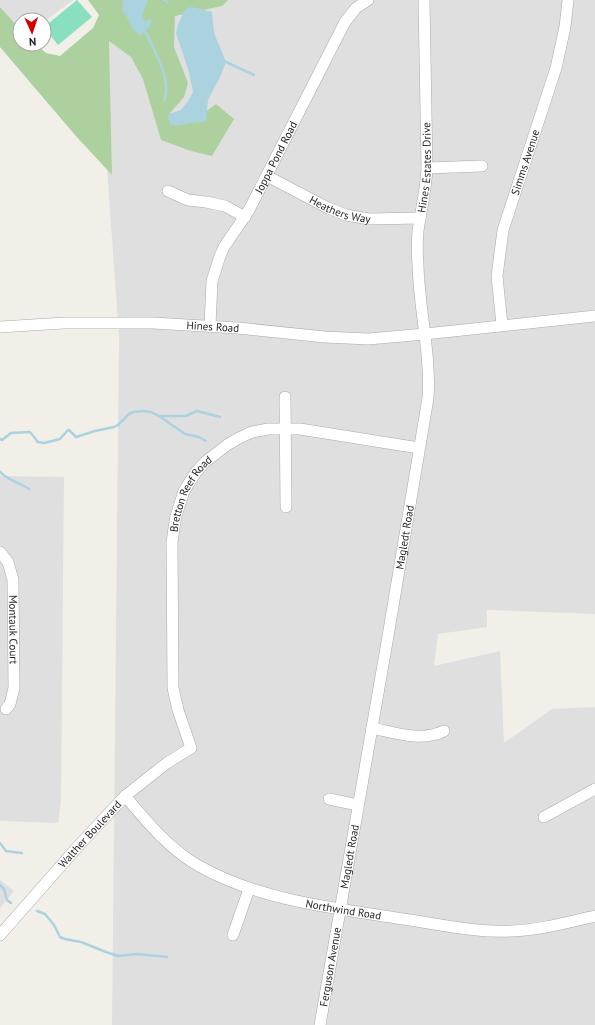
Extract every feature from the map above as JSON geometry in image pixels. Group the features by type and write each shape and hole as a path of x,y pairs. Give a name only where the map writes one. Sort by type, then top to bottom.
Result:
{"street":[{"name":"Joppa Pond Road","path":"210,326 211,290 214,272 224,247 245,217 268,176 341,29 356,8 368,0"},
{"name":"Hines Estates Drive","path":"424,0 427,168 418,233 418,266 425,334"},
{"name":"Simms Avenue","path":"502,325 498,276 499,250 503,230 556,68 565,27 568,0"},
{"path":"427,168 482,166"},
{"name":"Heathers Way","path":"268,176 328,208 346,215 369,219 420,218"},
{"path":"168,191 188,200 225,206 245,217"},
{"path":"425,334 595,316"},
{"name":"Hines Road","path":"0,327 99,323 210,326 353,339 425,334"},
{"name":"Magledt Road","path":"340,908 426,413 429,384 425,334"},
{"path":"286,396 286,507"},
{"name":"Bretton Reef Road","path":"192,748 178,710 174,688 172,543 179,505 184,491 196,472 205,462 238,438 252,432 268,429 286,428 322,432 420,448"},
{"name":"Montauk Court","path":"0,552 11,568 14,593 14,688 10,704 6,709"},
{"path":"372,728 419,737 428,737 444,731"},
{"name":"Walther Boulevard","path":"0,935 80,843 125,796 168,763 192,748"},
{"path":"544,817 595,789"},
{"name":"Northwind Road","path":"125,796 156,832 185,857 215,874 249,889 298,901 454,927 501,932 535,929 595,916"},
{"path":"329,799 358,805"},
{"path":"233,935 249,889"},
{"name":"Ferguson Avenue","path":"320,1025 340,908"}],"shaded area":[{"path":"0,0 73,0 52,16 52,12 12,12 12,20 0,7"},
{"path":"103,0 595,0 595,614 487,610 487,627 438,634 434,666 500,651 504,743 552,709 595,707 595,1025 112,1025 119,337 107,168"},
{"path":"0,476 64,477 61,801 58,823 0,821"},
{"path":"0,880 14,891 0,908"}],"green space":[{"path":"77,0 92,17 58,45 52,37 52,20"},
{"path":"88,0 228,0 222,6 175,16 174,47 188,83 184,97 170,113 173,124 196,119 216,104 234,119 212,156 191,151 161,140 143,79 131,57 109,41 112,175 75,135 0,47 0,7 12,20 12,52 45,52 60,56 93,28 99,15"}],"water":[{"path":"123,0 148,0 142,16 145,22 150,19 152,21 148,29 141,35 138,35 132,28 122,10"},
{"path":"192,7 212,12 214,33 226,62 208,100 206,121 178,126 170,124 168,118 169,114 181,110 193,92 189,72 176,33 184,11 187,8"}],"waterway":[{"path":"145,31 161,65 164,75 166,84 164,100"},
{"path":"226,62 254,75"},
{"path":"0,439 2,440 11,433 30,432 38,442 44,443 60,439 68,430 76,437 114,427 129,414 143,411 151,412 159,416 185,434 199,437 206,441"},
{"path":"160,416 186,416 197,411 220,417"},
{"path":"0,472 29,489"},
{"path":"0,843 6,851 22,853"},
{"path":"0,885 4,889 7,900 11,903"},
{"path":"37,911 45,914 54,925 60,937 65,939 81,942 118,956 137,954 167,957"}]}
